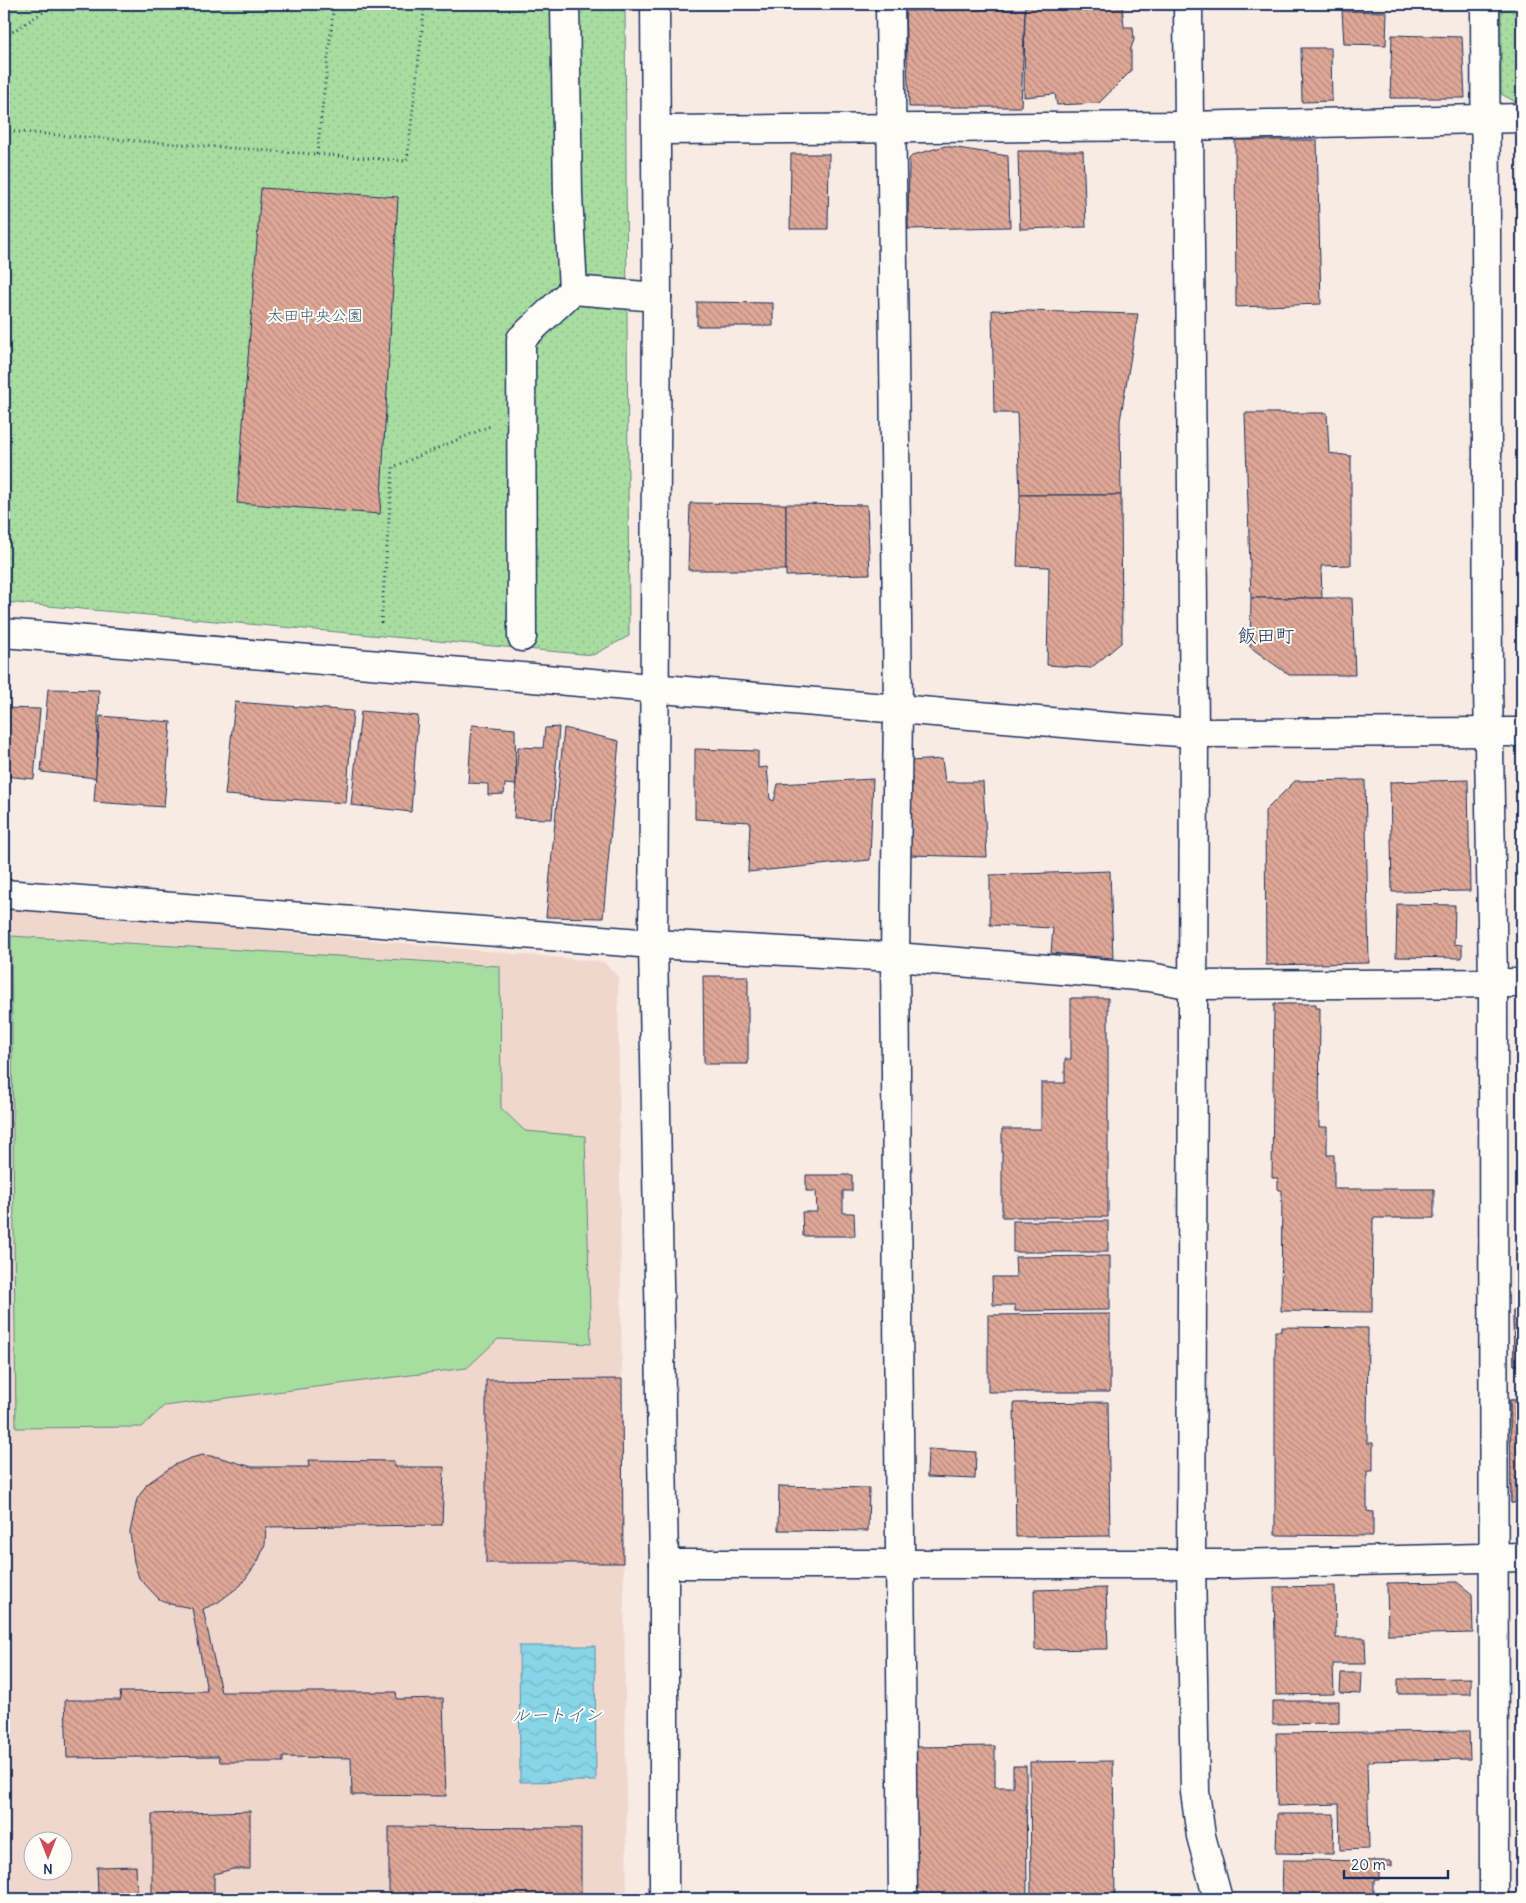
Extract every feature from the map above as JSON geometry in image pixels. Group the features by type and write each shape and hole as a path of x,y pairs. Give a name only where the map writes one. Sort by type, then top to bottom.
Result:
{"street":[{"path":"566,4 568,195 573,290"},
{"path":"655,4 657,297 653,944 664,1564 664,1899"},
{"path":"890,4 898,709 895,957 903,1899"},
{"path":"1188,4 1194,733 1191,1564 1195,1792 1202,1836 1218,1899"},
{"path":"1485,4 1489,733 1493,983 1492,1557 1494,1899"},
{"path":"657,130 1189,126 1522,118"},
{"path":"522,637 521,339 573,290 657,297"},
{"path":"4,633 1194,733 1522,732"},
{"path":"4,894 653,944 895,957 1150,977 1194,985 1522,983"},
{"path":"664,1564 1191,1564 1522,1556"}],"path":[{"path":"4,37 56,4"},
{"path":"317,154 334,4"},
{"path":"4,131 407,161 425,4"},
{"path":"381,624 394,467 521,413"}],"shaded area":[{"path":"4,906 604,962 618,977 627,1899 4,1899"}],"green space":[{"name":"太田中央公園","path":"4,4 625,4 629,636 593,655 4,602"},
{"path":"1501,4 1522,4 1522,103 1518,103 1501,94"},
{"path":"11,936 500,966 501,1108 525,1131 585,1136 591,1344 498,1339 467,1368 164,1406 142,1427 16,1428"}],"water":[{"name":"ルートイン","path":"519,1646 595,1646 596,1781 520,1782"}],"building":[{"path":"1025,4 1122,4 1124,27 1133,27 1134,40 1131,48 1131,71 1099,103 1057,105 1055,94 1024,97"},
{"path":"1025,9 1021,107 909,107 905,11"},
{"path":"1342,11 1387,12 1386,45 1344,44"},
{"path":"1392,35 1462,37 1465,98 1390,98"},
{"path":"1301,48 1331,48 1332,101 1302,102"},
{"path":"1235,140 1317,140 1321,304 1236,307"},
{"path":"945,146 1008,156 1010,227 908,229 909,159 913,155"},
{"path":"1018,151 1083,151 1086,227 1020,229"},
{"path":"791,154 829,154 828,229 790,229"},
{"path":"261,188 398,197 380,514 237,503"},
{"path":"697,302 773,303 773,326 697,326"},
{"path":"992,310 1138,314 1120,421 1121,495 1020,495 1017,413 994,413"},
{"path":"1245,413 1327,413 1329,453 1351,456 1351,565 1321,566 1322,598 1251,598"},
{"path":"1020,495 1121,495 1122,642 1091,668 1047,665 1049,567 1017,566"},
{"path":"690,503 786,504 786,570 688,570"},
{"path":"786,504 867,505 870,574 786,576"},
{"path":"1516,587 1522,587 1522,662 1517,662"},
{"path":"1251,598 1352,598 1355,675 1289,675 1250,647"},
{"path":"48,689 99,690 96,778 41,772"},
{"path":"235,702 353,711 346,803 225,795"},
{"path":"4,708 40,709 34,779 4,776"},
{"path":"361,711 418,716 411,812 351,805"},
{"path":"100,716 171,722 164,807 94,802"},
{"path":"472,725 515,729 516,785 505,784 504,794 488,795 488,784 468,783"},
{"path":"559,727 552,819 514,818 518,747 543,748 545,728"},
{"path":"564,728 619,741 603,918 546,917"},
{"path":"695,749 758,751 758,768 767,767 770,799 774,801 778,784 873,779 870,860 748,872 750,822 695,819"},
{"path":"942,759 945,782 983,782 987,857 908,855 910,761"},
{"path":"1365,780 1369,963 1266,965 1265,811 1295,781"},
{"path":"1468,780 1470,891 1392,892 1390,782"},
{"path":"1110,871 1113,958 1051,953 1053,928 990,925 990,875"},
{"path":"1397,904 1455,905 1454,944 1462,945 1462,958 1396,957"},
{"path":"703,976 748,976 748,1064 704,1064"},
{"path":"1071,998 1108,998 1108,1217 1002,1217 1002,1129 1041,1129 1041,1083 1065,1083 1065,1059 1071,1059"},
{"path":"1274,1004 1316,1004 1316,1008 1320,1008 1319,1127 1327,1127 1327,1155 1334,1155 1334,1189 1434,1189 1434,1218 1373,1218 1372,1312 1281,1311 1282,1190 1278,1190 1278,1178 1272,1178"},
{"path":"806,1175 852,1175 852,1191 843,1191 843,1213 854,1213 855,1236 803,1236 802,1212 817,1212 816,1191 806,1191"},
{"path":"1013,1221 1108,1221 1108,1252 1013,1252"},
{"path":"1110,1256 1110,1310 1015,1311 1015,1305 993,1305 992,1277 1016,1277 1015,1257"},
{"path":"1513,1310 1522,1310 1522,1365 1514,1365"},
{"path":"1513,1310 1522,1310 1522,1365 1514,1365"},
{"path":"1110,1314 1110,1392 988,1392 988,1315"},
{"path":"1282,1327 1368,1328 1367,1443 1373,1443 1373,1471 1367,1471 1367,1511 1373,1512 1373,1536 1275,1535 1275,1331 1282,1331"},
{"path":"622,1379 623,1563 486,1563 486,1380"},
{"path":"1510,1400 1522,1400 1522,1502 1511,1503"},
{"path":"1510,1400 1522,1400 1522,1502 1511,1503"},
{"path":"1108,1402 1110,1536 1016,1537 1014,1403"},
{"path":"928,1449 976,1452 975,1479 927,1477"},
{"path":"203,1455 218,1457 252,1467 309,1467 308,1460 394,1461 394,1467 444,1467 442,1525 266,1527 265,1545 258,1561 241,1585 217,1603 203,1609 221,1692 396,1692 397,1699 443,1698 446,1796 352,1795 351,1758 283,1757 283,1762 220,1762 219,1756 67,1758 65,1700 121,1700 120,1692 207,1691 192,1608 170,1604 159,1599 139,1578 134,1562 130,1532 137,1499 147,1484 174,1465"},
{"path":"779,1486 869,1488 868,1531 778,1530"},
{"path":"1457,1582 1472,1594 1473,1633 1388,1635 1387,1583"},
{"path":"1335,1586 1336,1638 1365,1638 1366,1664 1333,1664 1334,1694 1276,1695 1274,1587"},
{"path":"1106,1588 1108,1649 1035,1650 1034,1590"},
{"path":"1341,1673 1362,1673 1361,1694 1340,1693"},
{"path":"1471,1678 1471,1694 1398,1694 1398,1679"},
{"path":"1273,1701 1339,1701 1339,1723 1273,1724"},
{"path":"1469,1731 1470,1759 1367,1761 1369,1849 1340,1850 1339,1804 1277,1806 1276,1733"},
{"path":"995,1746 995,1787 1013,1787 1013,1766 1026,1766 1027,1899 913,1899 912,1747"},
{"path":"1113,1761 1115,1899 1031,1899 1030,1762"},
{"path":"250,1811 250,1869 233,1869 214,1874 214,1897 152,1897 152,1814"},
{"path":"1277,1814 1334,1814 1333,1854 1276,1853"},
{"path":"389,1827 581,1828 581,1899 389,1899"},
{"path":"1283,1860 1392,1861 1392,1866 1379,1866 1379,1880 1374,1880 1374,1897 1386,1897 1386,1899 1282,1899"},
{"path":"136,1866 137,1893 98,1894 97,1867"}],"district":[{"name":"飯田町","path":"1266,635"}]}
